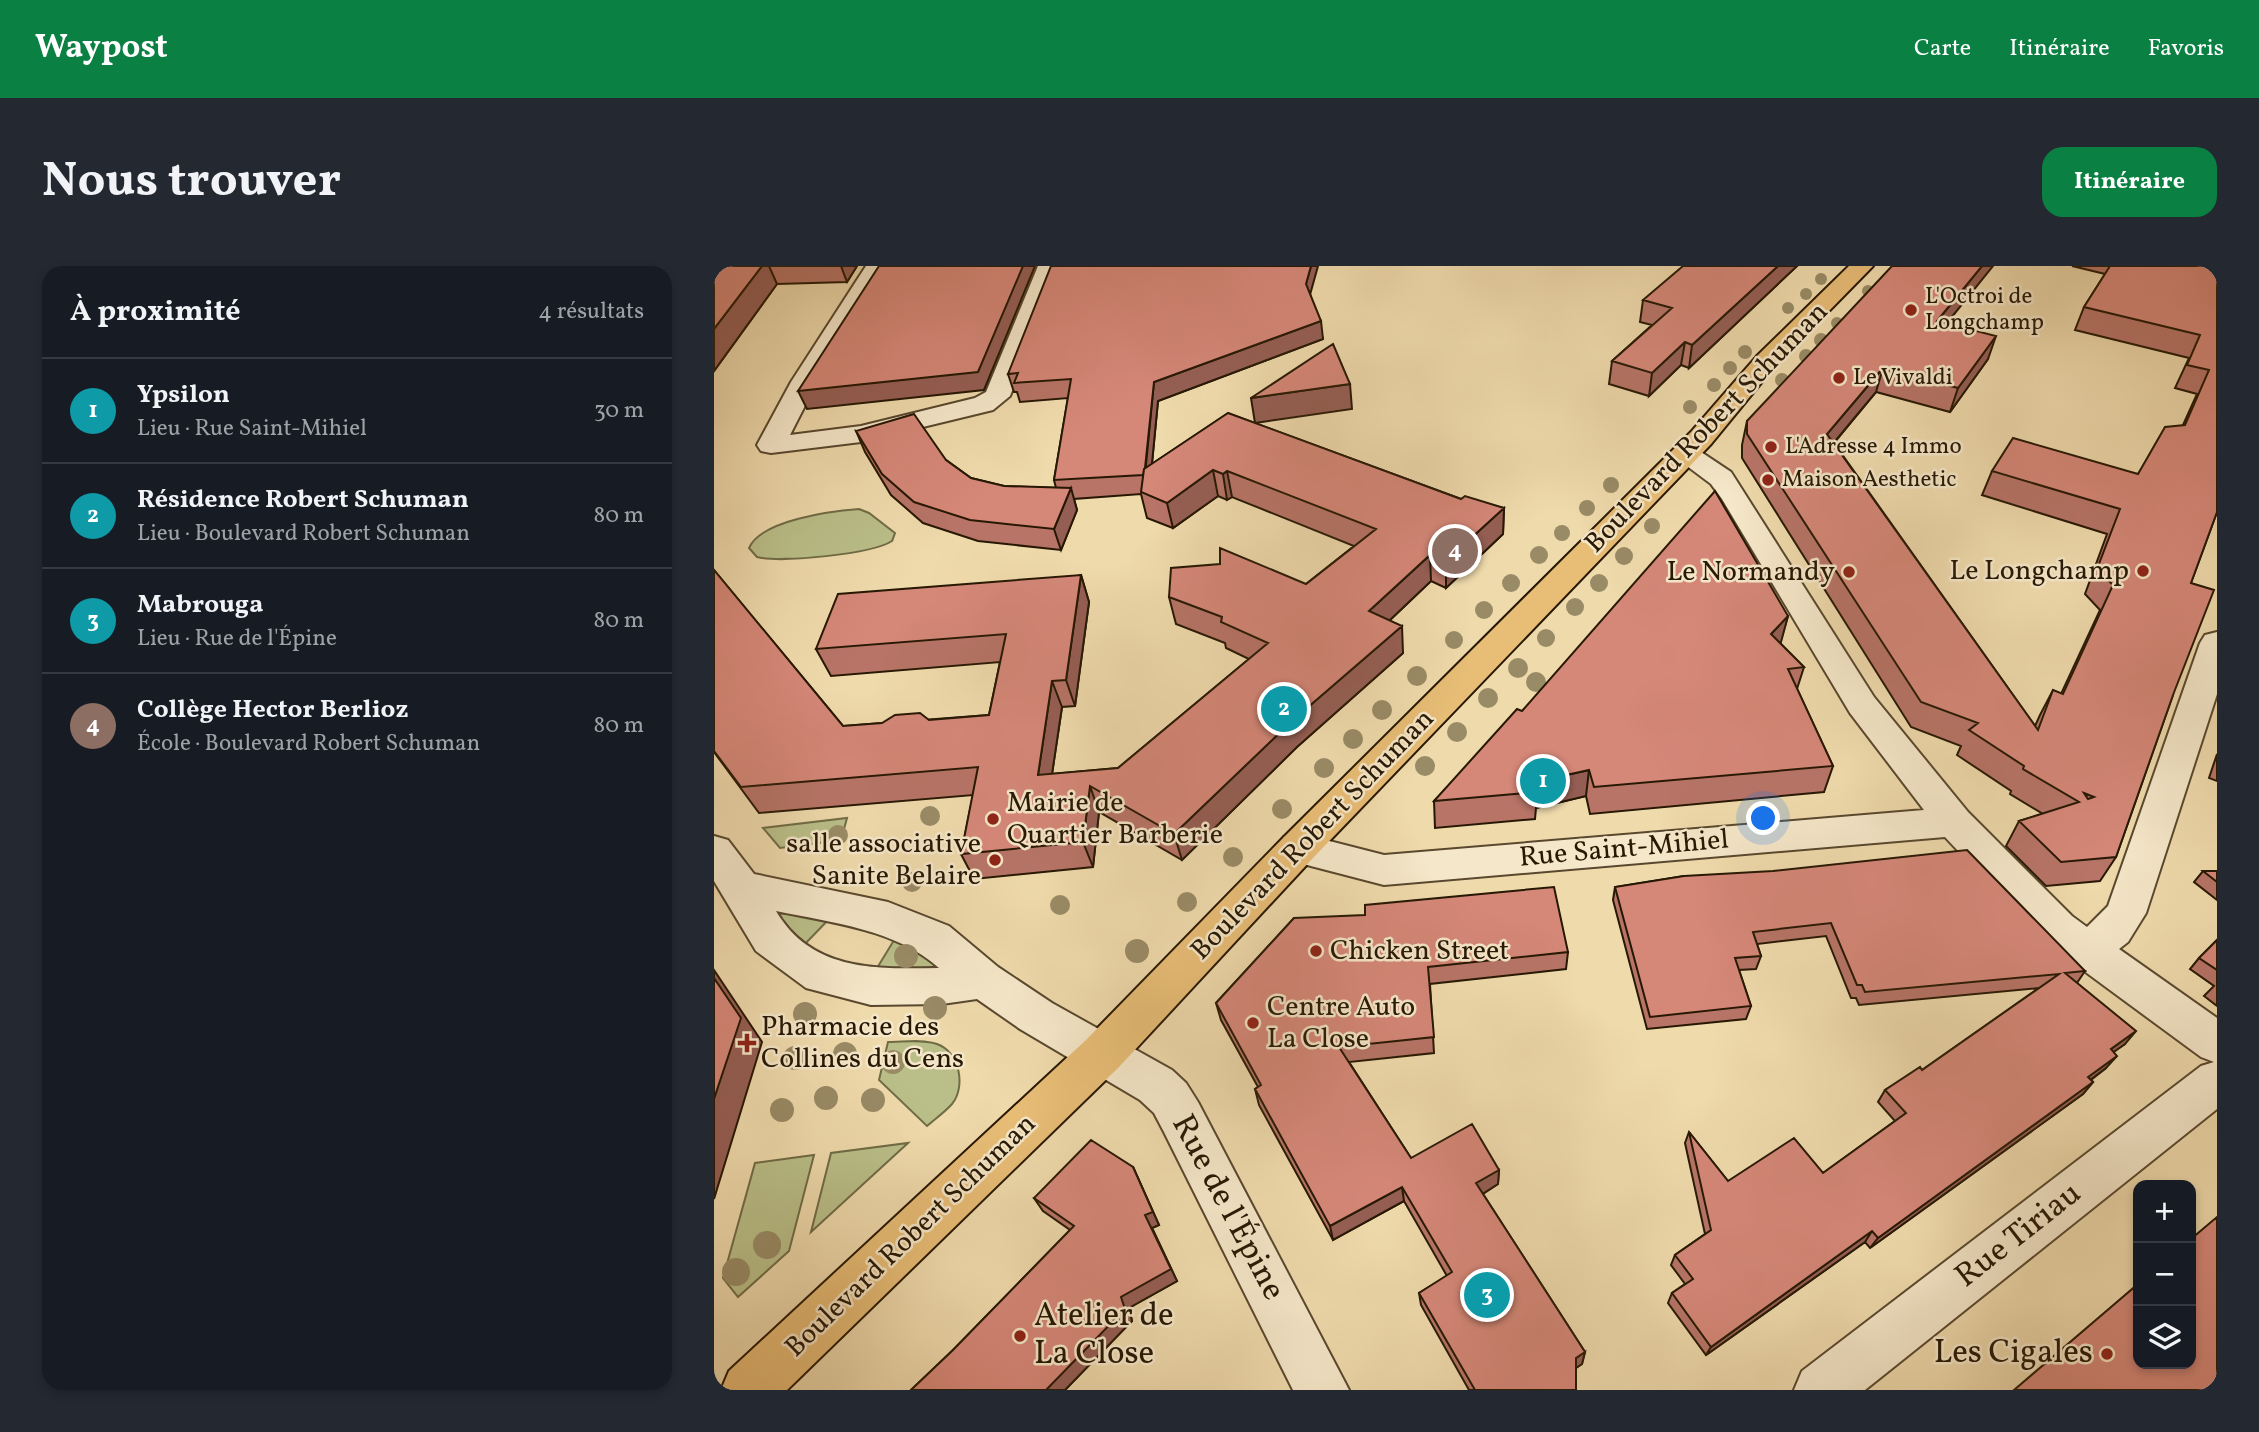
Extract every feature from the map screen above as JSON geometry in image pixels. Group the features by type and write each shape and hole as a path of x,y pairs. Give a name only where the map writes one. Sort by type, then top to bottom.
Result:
{"main road":[{"name":"Boulevard Robert Schuman","path":"748,1390 1102,1054 1298,848 1685,454 1766,361 1862,266"}],"street":[{"path":"877,266 784,418 771,445 861,434 984,404 997,396 1049,266"},
{"path":"1685,454 1721,478 1735,497 1862,705 1954,822 2057,928 2217,1043"},
{"path":"2088,950 2113,930 2126,913 2217,643"},
{"name":"Rue Saint-Mihiel","path":"1298,848 1384,870 1954,822"},
{"path":"714,851 741,887 771,939 821,975 872,987 920,988 983,980"},
{"name":"Rue de l'Épine","path":"741,887 888,919 934,938 983,980 1036,1016 1156,1085 1170,1098 1322,1390"},
{"name":"Rue Tiriau","path":"1821,1390 2217,1081"}],"green space":[{"path":"859,509 869,513 895,533 892,541 866,550 785,559 757,557 749,548 756,538 767,530 782,524 815,515"},
{"path":"847,818 841,840 780,848 763,828"},
{"path":"772,913 831,917 803,946"},
{"path":"899,932 945,972 874,973"},
{"path":"888,1042 931,1042 945,1048 956,1062 959,1089 956,1097 949,1107 927,1126 879,1080"},
{"path":"908,1143 811,1232 831,1153"},
{"path":"814,1155 789,1251 738,1297 723,1278 755,1163"}],"building":[{"path":"718,266 762,266 714,329 714,271"},
{"path":"879,266 1023,266 978,372 798,391"},
{"path":"1051,266 1311,266 1306,284 1321,321 1154,382 1143,475 1054,480 1071,379 1014,383 1018,373 1008,374"},
{"path":"1683,266 1778,266 1692,345 1685,342 1652,373 1612,361 1672,308 1643,300"},
{"path":"1892,266 1982,266 1937,321 1996,336 1958,388 1883,368 1827,434 2038,730 2053,690 2063,694 2113,585 2097,569 2120,509 1992,471 2013,438 2138,474 2165,427 2185,425 2209,370 2187,365 2200,335 2084,307 2110,266 2217,266 2217,512 2191,583 2214,590 2173,695 2116,857 2061,862 2019,821 2079,802 2023,769 2024,766 1969,730 1978,723 1921,702 1747,434 1747,421"},
{"path":"1333,344 1350,384 1251,398"},
{"path":"1228,413 1461,499 1465,496 1504,508 1446,561 1430,555 1369,611 1402,626 1292,721 1174,834 1090,786 1083,842 961,854 978,767 741,787 714,751 714,570 843,726 882,723 895,715 920,713 929,720 989,715 1006,634 816,649 838,594 1081,575 1066,680 1052,681 1038,775 1118,768 1268,643 1221,622 1222,617 1169,597 1171,568 1220,564 1220,548 1306,584 1376,529 1227,471 1223,474 1213,470 1167,503 1141,492 1144,469"},
{"path":"914,414 946,460 971,478 1004,486 1071,488 1054,529 970,520 914,502 882,474 856,431"},
{"path":"1715,491 1788,616 1771,634 1804,667 1788,669 1833,766 1594,787 1589,770 1535,782 1537,792 1434,801 1517,709 1522,711"},
{"path":"1967,850 2085,971 2065,973 2136,1031 2111,1049 2117,1056 2088,1077 2093,1082 1878,1238 1872,1231 1711,1347 1672,1293 1693,1279 1675,1255 1711,1230 1689,1132 1728,1181 1794,1138 1823,1173 1906,1113 1885,1090 1920,1067 1922,1070 2059,974 1865,992 1862,985 1857,985 1831,923 1753,932 1761,956 1735,958 1751,1006 1650,1017 1615,887 1684,876 1773,871"},
{"path":"2203,871 2217,871 2217,882"},
{"path":"1554,887 1568,952 1428,967 1434,1037 1339,1047 1411,1158 1472,1124 1499,1170 1476,1183 1585,1352 1576,1358 1576,1390 1475,1390 1419,1293 1452,1272 1402,1187 1330,1226 1255,1089 1261,1085 1216,1003 1294,918 1365,915 1365,905"},
{"path":"2217,940 2217,970 2199,958"},
{"path":"714,978 741,1018 714,1099"},
{"path":"1091,1140 1133,1167 1153,1212 1145,1215 1171,1269 1121,1297 1125,1309 1046,1390 911,1390 1074,1226 1034,1198"},
{"path":"2217,1217 2217,1390 2014,1390 2133,1288 2133,1369 2196,1369 2196,1235"}],"place":[{"name":"L'Octroi de Longchamp","path":"1911,310"},
{"name":"Le Vivaldi","path":"1839,378"},
{"name":"L'Adresse 4 Immo","path":"1771,447"},
{"name":"Maison Aesthetic","path":"1768,480"},
{"name":"Collège Hector Berlioz","path":"1455,551"},
{"name":"Le Longchamp","path":"2143,571"},
{"name":"Le Normandy","path":"1849,572"},
{"name":"Résidence Robert Schuman","path":"1284,709"},
{"name":"Ypsilon","path":"1543,781"},
{"name":"Mairie de Quartier Barberie","path":"993,819"},
{"name":"salle associative Sanite Belaire","path":"995,860"},
{"name":"Chicken Street","path":"1316,951"},
{"name":"Centre Auto La Close","path":"1253,1023"},
{"name":"Pharmacie des Collines du Cens","path":"747,1043"},
{"name":"Mabrouga","path":"1487,1295"},
{"name":"Atelier de La Close","path":"1020,1336"},
{"name":"Les Cigales","path":"2107,1354"}]}
